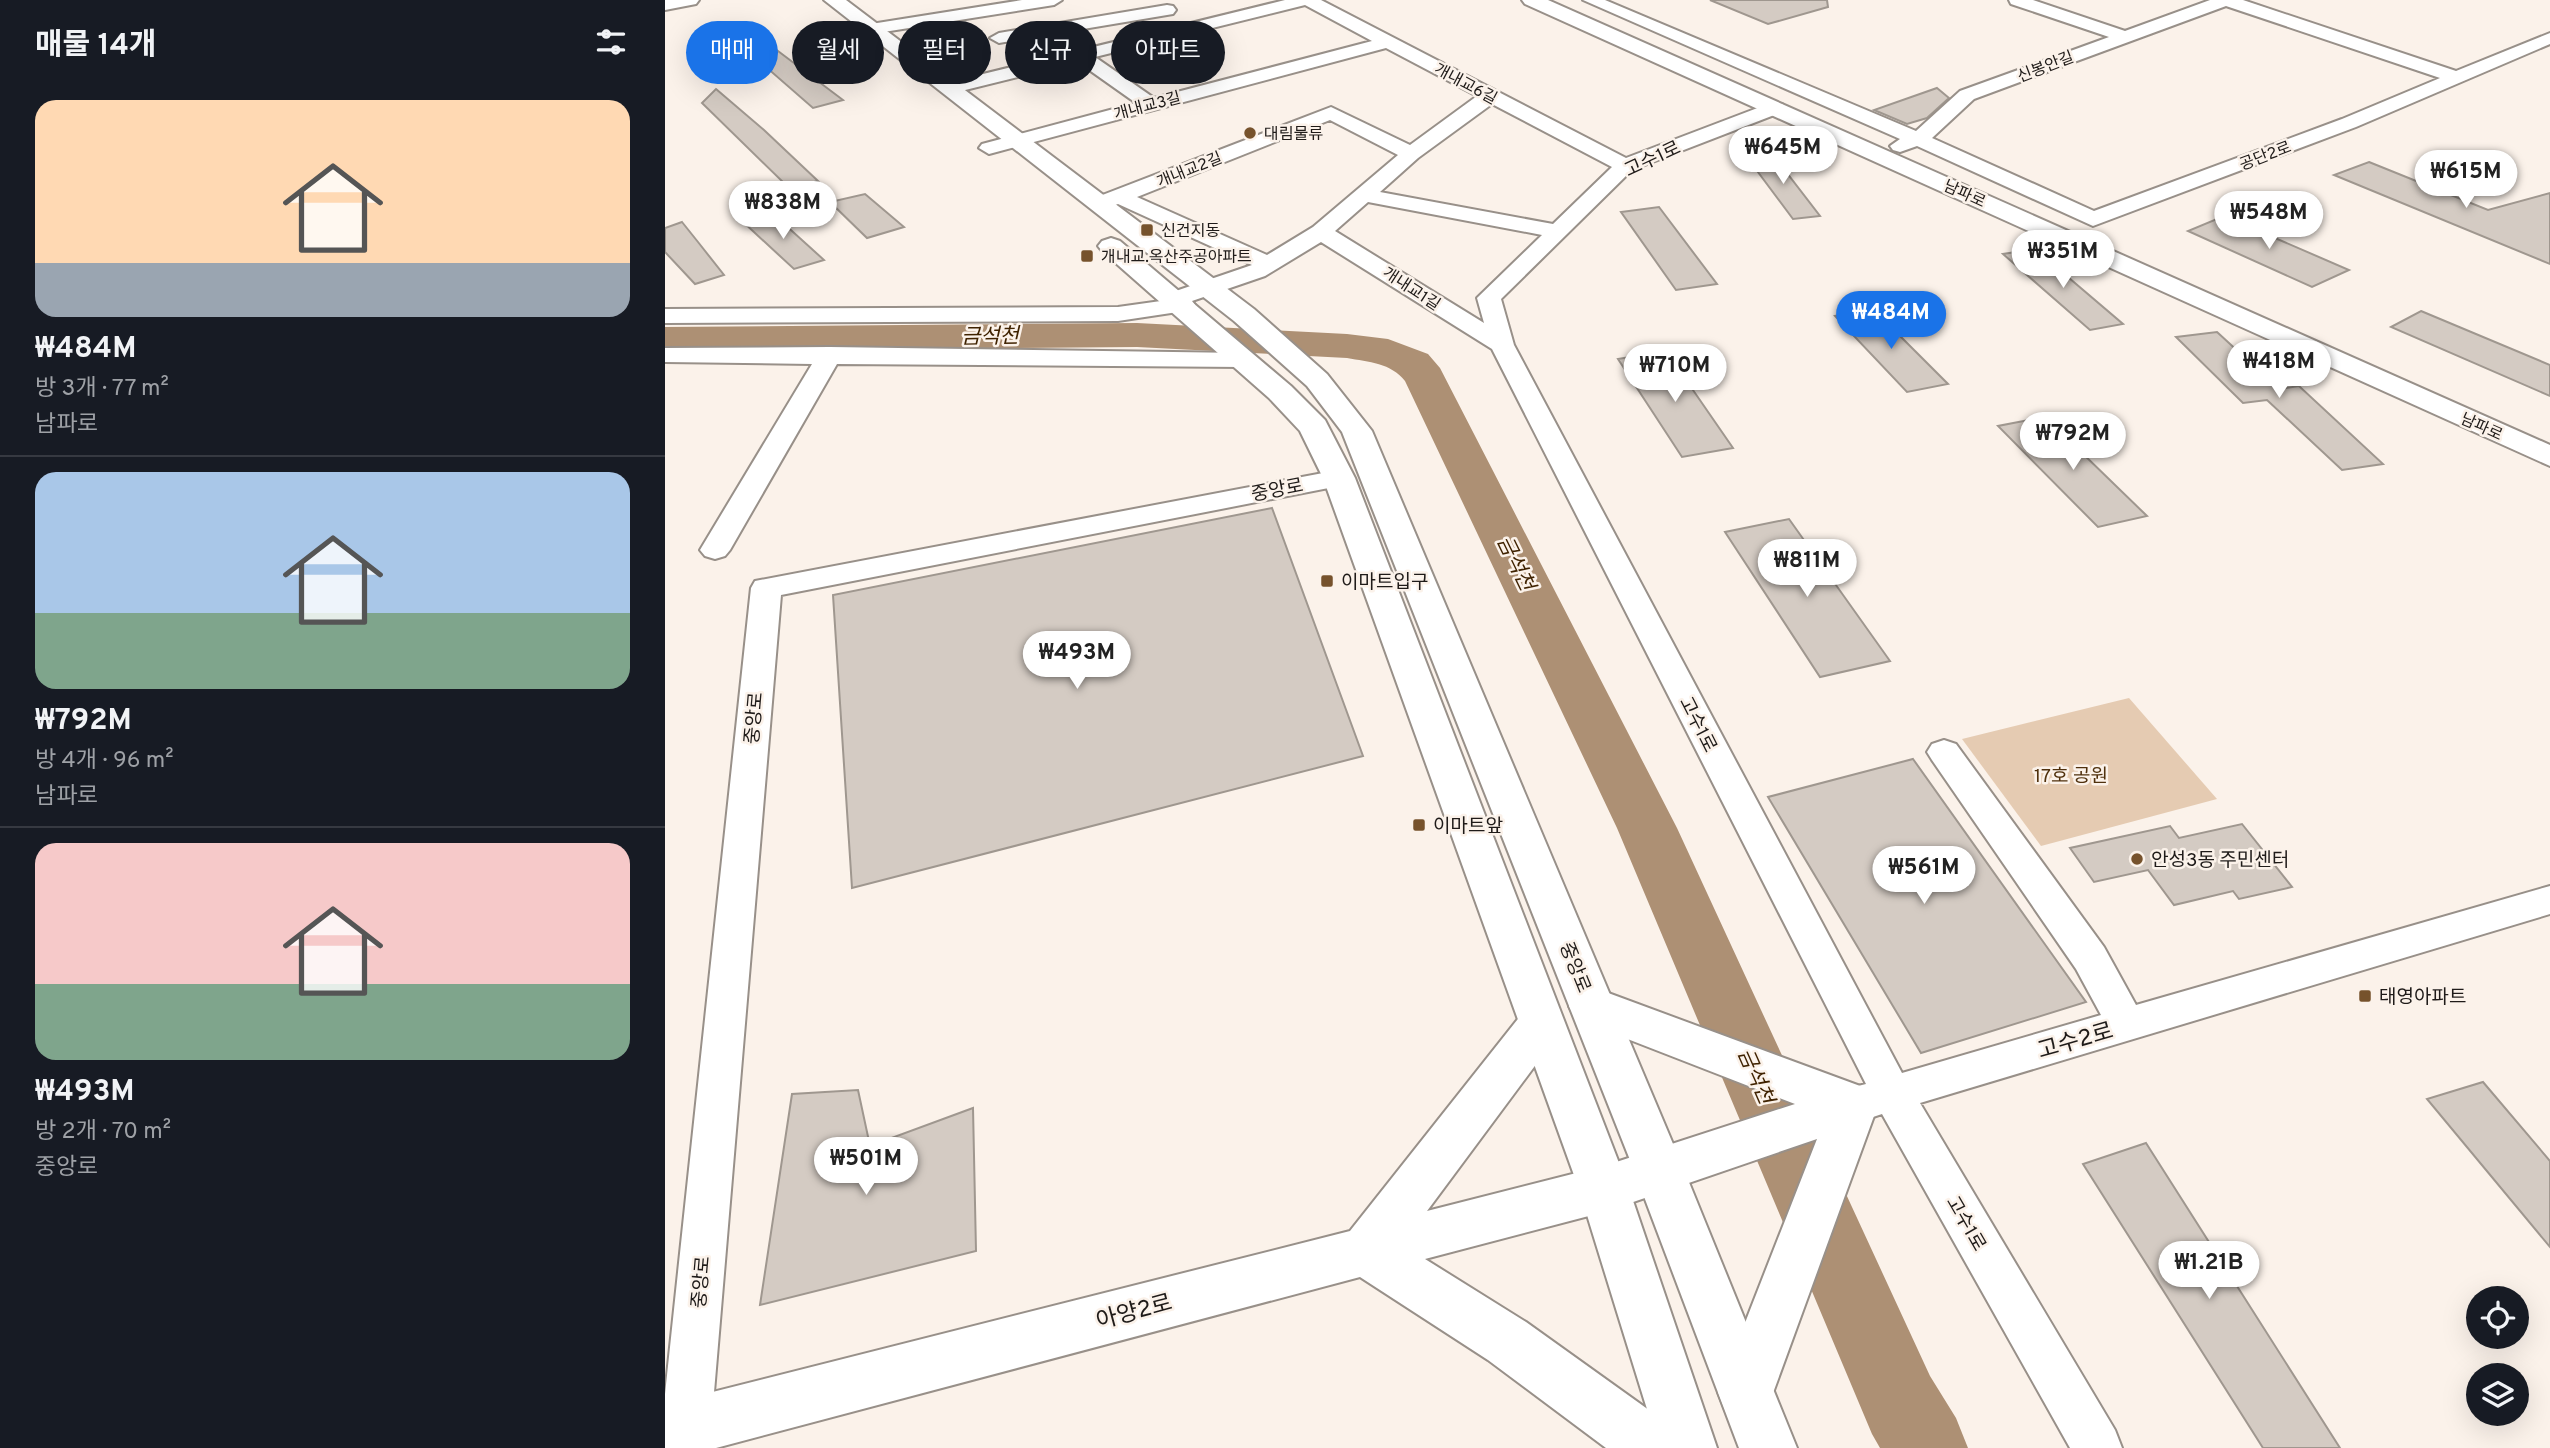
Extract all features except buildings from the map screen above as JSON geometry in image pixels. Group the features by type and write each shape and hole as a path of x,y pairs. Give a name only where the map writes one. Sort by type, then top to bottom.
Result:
{"main road":[{"path":"665,4 689,0"},
{"path":"808,0 1015,169"},
{"path":"834,0 861,21"},
{"name":"남파로","path":"1532,0 2550,457"},
{"path":"884,39 1018,141 1110,201 1207,288"},
{"path":"1094,233 1244,359 1314,427 1339,478 1604,1189 1688,1448"},
{"name":"중앙로","path":"1207,288 1244,315 1318,380 1357,431 1659,1170 1768,1448"},
{"path":"1592,1006 1873,1099 1770,1328 1746,1392"},
{"path":"1542,1023 1366,1251 1507,1341 1654,1448"},
{"name":"고수2로","path":"1604,1189 1873,1099"},
{"name":"아양2로","path":"675,1431 1604,1189"}],"street":[{"path":"884,27 1054,0"},
{"path":"1221,21 1307,0"},
{"name":"개내교6길","path":"1307,0 1625,166"},
{"path":"1591,0 1919,140 2093,219 2084,247"},
{"path":"2017,0 2123,36"},
{"path":"2226,0 2456,76"},
{"name":"신봉안길","path":"1878,154 1919,140 1936,128 1966,95 2226,0"},
{"path":"999,38 1163,5 1176,21"},
{"path":"965,14 1005,42"},
{"name":"공단2로","path":"2093,219 2349,123 2550,38"},
{"name":"개내교3길","path":"989,148 1387,41"},
{"path":"1097,67 1150,104"},
{"path":"949,88 1005,74"},
{"path":"665,316 1118,314 1179,302 1207,288 1257,271 1321,232 1411,154 1490,96"},
{"name":"고수1로","path":"1775,108 1625,166 1489,298 1502,345 1873,1099 2097,1448"},
{"name":"개내교2길","path":"1110,201 1331,113 1411,154"},
{"path":"1364,195 1557,232"},
{"name":"개내교2길","path":"1110,201 1269,264"},
{"name":"개내교1길","path":"1321,232 1502,345"},
{"path":"665,355 830,354 1244,359"},
{"path":"715,550 830,354"},
{"name":"중앙로","path":"675,1431 766,588 1339,478"},
{"path":"1944,752 2090,958 2127,1025"},
{"name":"고수2로","path":"1873,1099 2550,900"}],"green space":[{"name":"17호 공원","path":"2129,698 2217,799 2041,846 1962,739"}],"waterway":[{"name":"금석천","path":"665,339 1137,335 1347,346 1388,352 1413,363 1425,377 1647,828 1901,1405 1926,1448"}],"place":[{"name":"대림물류","path":"1250,133"},
{"name":"신건지동","path":"1147,230"},
{"name":"개내교.옥산주공아파트","path":"1087,256"},
{"name":"이마트입구","path":"1327,581"},
{"name":"이마트앞","path":"1419,825"},
{"name":"안성3동 주민센터","path":"2137,859"},
{"name":"태영아파트","path":"2365,996"}]}
